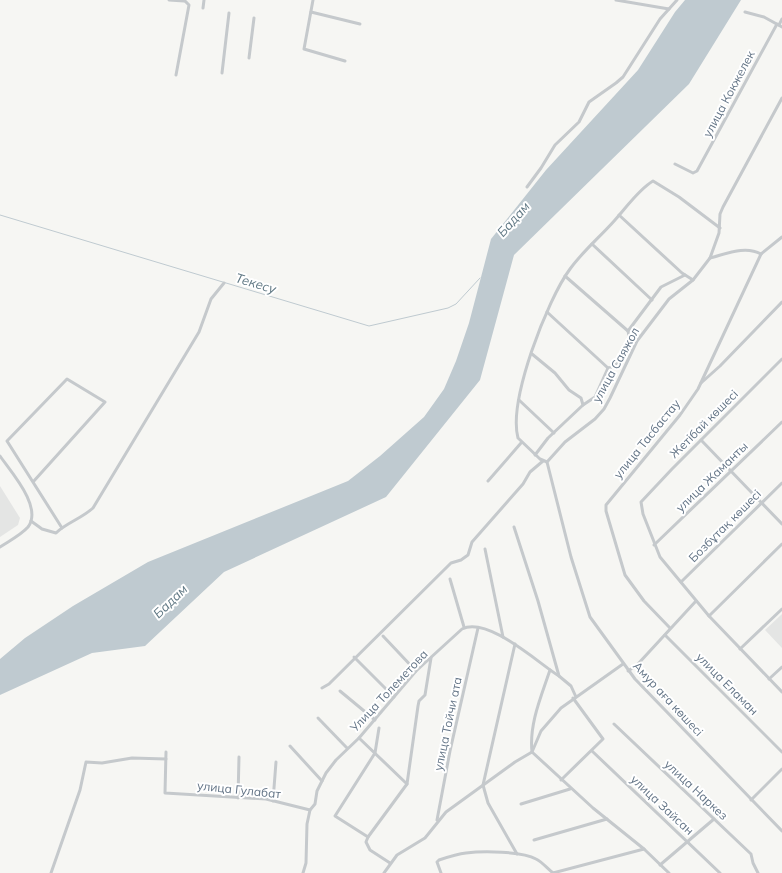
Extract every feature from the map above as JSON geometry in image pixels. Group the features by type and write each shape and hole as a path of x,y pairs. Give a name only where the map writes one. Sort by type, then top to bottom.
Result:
{"street":[{"path":"168,0 184,1 189,5 176,75"},
{"path":"203,8 204,0"},
{"path":"313,0 304,49 345,60"},
{"path":"616,0 669,9"},
{"path":"527,187 555,145 579,122 589,102 616,84 623,77 669,9 677,0"},
{"path":"310,12 360,24"},
{"path":"745,12 764,17 779,25"},
{"path":"222,74 229,13"},
{"path":"249,58 254,18"},
{"name":"улица Кокжелек","path":"675,164 696,173 782,19"},
{"name":"улица Саяжол","path":"322,688 329,684 354,657 451,563 461,560 468,555 472,542 523,484 528,475 545,462 565,442 595,419 604,408 637,341 669,299 693,280 710,258 720,228 720,214 723,207 782,98"},
{"path":"545,462 521,443 516,431 516,411 532,354 547,312 565,276 592,244 653,181 679,197 720,228"},
{"path":"619,215 685,275 693,280"},
{"name":"улица Тасбастау","path":"670,628 644,601 625,575 606,511 606,505 609,498 680,414 700,384 761,254 782,237"},
{"path":"592,244 652,300"},
{"path":"710,258 734,251 747,251 761,254"},
{"path":"627,331 663,284 685,275"},
{"path":"535,455 548,438 583,405 595,397 608,368 616,364 630,341 627,331 565,276"},
{"path":"31,521 49,532 56,534 62,528 82,518 93,508 199,332 211,299 224,283"},
{"path":"700,384 720,366 782,302"},
{"path":"547,312 608,368"},
{"path":"532,354 555,373 569,390 581,398 583,405"},
{"name":"Жетібай көшесі","path":"654,545 641,502 782,360"},
{"path":"32,482 105,402 67,379 7,441 32,482 62,528"},
{"path":"519,400 554,433"},
{"name":"улица Жаманты","path":"654,545 732,472 782,422"},
{"path":"701,440 782,524"},
{"path":"488,481 521,443"},
{"path":"0,456 32,507 31,521 24,531 0,547"},
{"name":"Амур аға көшесі","path":"545,462 571,557 590,617 628,671 782,831"},
{"name":"Бозбұтақ көшесі","path":"681,582 782,482"},
{"path":"514,527 560,676"},
{"path":"709,616 782,544"},
{"path":"654,545 660,557 709,616 782,692"},
{"path":"485,549 503,637"},
{"path":"450,579 464,627 478,628 497,633 560,676 571,686 575,697 602,738 602,741 561,780"},
{"path":"628,671 665,635 696,601"},
{"path":"740,649 782,609"},
{"name":"Улица Толеметова","path":"303,873 306,863 307,824 310,810 315,804 317,792 322,781 336,760 359,738 416,672 464,627"},
{"name":"улица Тойчи ата","path":"437,824 450,751 478,628"},
{"name":"улица Еламан","path":"665,635 782,752"},
{"path":"383,636 416,672"},
{"path":"515,644 483,785 488,803 517,854"},
{"path":"354,657 394,697"},
{"path":"390,863 367,847 368,837 407,784 418,706 419,701 425,695 431,658"},
{"path":"384,873 390,863 400,852 425,838 446,812 515,762 532,752 541,731 561,708 623,664"},
{"path":"769,679 782,667"},
{"path":"550,670 535,717 531,738 532,752 570,789 644,849 669,873"},
{"path":"340,692 375,720"},
{"path":"318,718 347,748"},
{"name":"улица Наркез","path":"614,724 751,854 753,863 758,873"},
{"path":"368,837 335,816 374,753 379,728"},
{"path":"359,738 407,784"},
{"path":"290,746 322,781"},
{"name":"улица Зайсан","path":"592,751 720,873"},
{"path":"51,873 80,790 86,762 102,763 132,758 166,759 166,752"},
{"path":"238,798 239,757"},
{"name":"улица Гулабат","path":"166,759 165,793 274,800 310,810"},
{"path":"274,800 276,762"},
{"path":"751,800 782,769"},
{"path":"521,804 570,789"},
{"path":"534,840 607,819"},
{"path":"660,865 714,819"},
{"path":"441,873 437,862 439,860 466,853 517,854 532,857 553,873 644,849"},
{"path":"545,873 546,867"}],"shaded area":[{"path":"0,486 20,518 18,525 0,537"},
{"path":"782,614 782,648 765,630"}],"water":[{"name":"Бадам","path":"685,0 741,0 689,84 514,255 480,380 386,497 224,572 145,646 92,653 0,695 0,659 25,638 73,606 148,562 348,481 380,456 424,417 444,389 456,361 469,323 491,239 546,170 638,70 675,12"}],"waterway":[{"name":"Текесу","path":"0,215 369,326 448,308 456,304 480,278"}]}
